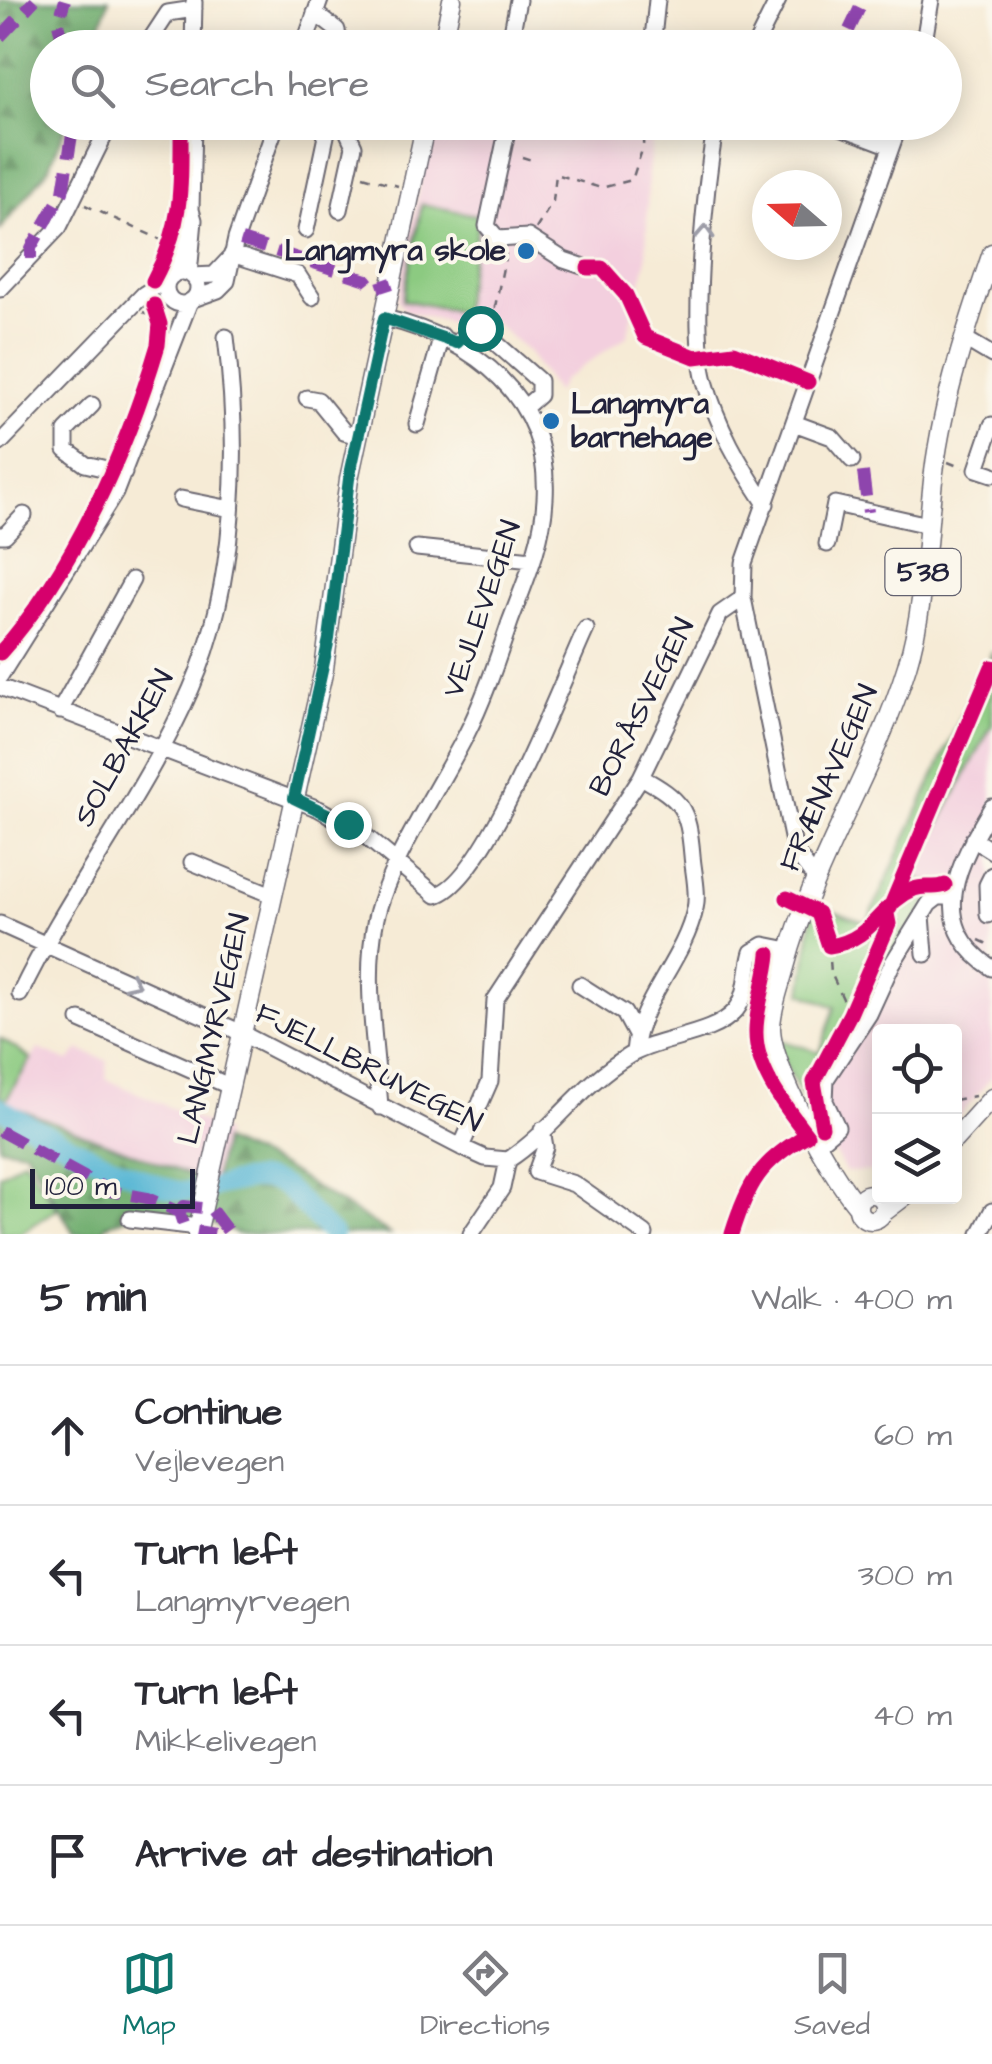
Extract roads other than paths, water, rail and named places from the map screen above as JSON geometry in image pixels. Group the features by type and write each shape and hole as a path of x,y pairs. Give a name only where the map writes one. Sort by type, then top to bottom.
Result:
{"main road":[{"path":"446,30 452,0"},
{"name":"LANGMYRVEGEN","path":"198,1226 329,639 340,540 358,436 422,140"},
{"name":"FRÆNAVEGEN","path":"872,1211 822,1150 774,1052 771,1025 789,950 815,878 879,743 908,664 918,624 934,467 965,339 992,253"},
{"path":"962,1130 986,1099"}],"street":[{"path":"512,30 518,0"},
{"path":"654,30 657,0"},
{"path":"763,30 778,0"},
{"path":"927,30 931,0"},
{"path":"157,30 168,13 194,4 193,30"},
{"path":"318,7 337,30"},
{"path":"0,289 59,227 102,140"},
{"path":"0,676 85,545 124,474 165,358 176,301 170,278 190,210 192,140"},
{"path":"133,310 148,300 176,301 224,286 271,140"},
{"path":"306,230 325,140"},
{"path":"340,210 354,140"},
{"path":"504,140 487,226 498,239 523,239 588,268"},
{"path":"713,140 700,330 704,377 740,466 766,504"},
{"path":"875,140 891,146"},
{"path":"815,878 795,852 742,598 744,563 893,140"},
{"path":"176,301 197,287 191,275 194,220 190,210"},
{"path":"0,443 153,286 170,278 214,274 232,254"},
{"path":"232,254 298,275 312,298"},
{"name":"VEJLEVEGEN","path":"380,1107 372,957 376,916 398,864 469,729 541,533 545,481 536,438 524,408 495,372 450,339 384,318"},
{"path":"417,424 450,339 472,328 480,328 539,381 539,395 524,408"},
{"name":"SOLBAKKEN","path":"45,942 160,747 190,691 203,656 231,509 234,466 226,337"},
{"path":"965,339 992,356"},
{"path":"307,398 318,400 344,432 358,436"},
{"path":"92,405 66,431 66,450 85,464 124,474"},
{"path":"794,423 832,437 852,460"},
{"path":"992,425 978,469 992,474"},
{"path":"181,499 231,509"},
{"path":"827,544 835,504 928,525"},
{"path":"0,535 6,535 24,515"},
{"path":"417,548 532,560"},
{"path":"60,710 132,580"},
{"name":"BORÅSVEGEN","path":"461,1147 490,1082 495,1000 642,777 720,614 742,598"},
{"path":"0,687 294,798 348,824 430,894 444,892 454,882 510,800 586,629"},
{"path":"472,1234 502,1188 508,1160 635,1044 674,964 696,907 689,817 672,794 642,777"},
{"path":"992,806 956,874 953,897 963,941 992,968"},
{"path":"974,839 992,851"},
{"name":"LANGMYRVEGEN","path":"192,862 272,894"},
{"path":"988,915 987,886 992,875"},
{"path":"822,1150 838,1127 825,1102 826,1079 869,1014 922,916 938,897 953,897"},
{"path":"922,916 925,954"},
{"name":"FJELLBRUVEGEN","path":"0,924 241,1034 461,1147 485,1158 508,1160"},
{"path":"20,994 45,942"},
{"path":"635,1044 727,1018 744,996 752,952 764,945 789,950"},
{"path":"580,985 624,1013 635,1044"},
{"path":"80,1020 229,1086"},
{"path":"542,1130 545,1147 536,1172 574,1184 645,1234"},
{"path":"980,1234 992,1211"},
{"path":"130,1218 198,1226"}],"waterway":[{"path":"0,1107 88,1154 179,1191 246,1180 272,1181 288,1190 332,1234"}],"place":[{"name":"Langmyra skole","path":"526,251"},
{"name":"Langmyra barnehage","path":"551,421"}]}
